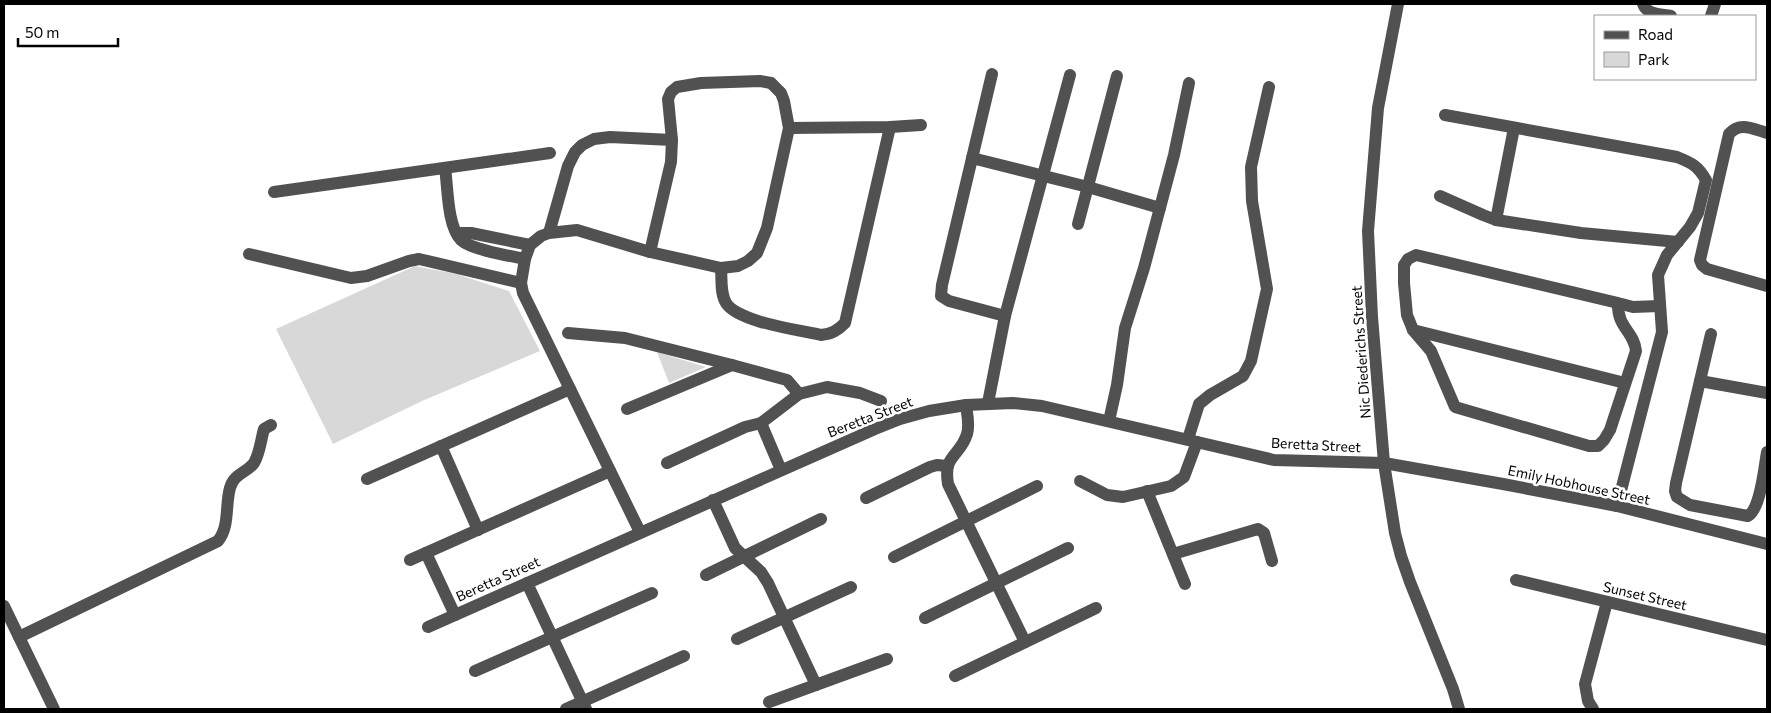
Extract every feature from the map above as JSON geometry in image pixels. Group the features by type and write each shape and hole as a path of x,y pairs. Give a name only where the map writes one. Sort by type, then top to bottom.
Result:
{"street":[{"name":"Nic Diederichs Street","path":"1398,4 1378,108 1368,231 1372,317 1384,463 1395,533 1401,556 1454,690 1459,709"},
{"path":"1643,4 1644,8 1648,11 1666,15"},
{"path":"992,74 941,296 949,301 1005,316"},
{"path":"988,403 1005,316 1070,75"},
{"path":"1078,224 1117,76"},
{"path":"640,532 523,293 521,283 525,259 530,245 541,236 577,230 650,252 722,268 738,266 748,261 757,253 768,228 789,128 781,92 771,83 760,81 701,84 677,87 671,92 668,99 672,155 650,252"},
{"path":"1109,420 1125,328 1144,268 1174,155 1189,83"},
{"path":"1080,481 1107,495 1123,497 1171,486 1184,477 1193,441 1199,404 1210,395 1242,376 1252,361 1266,289 1252,201 1250,167 1270,87"},
{"path":"1444,115 1678,157 1700,169 1706,180 1698,212 1690,227 1667,255 1658,275 1662,332 1617,506"},
{"path":"789,128 921,125"},
{"path":"1767,132 1740,126 1733,128 1729,134 1700,260 1702,266 1707,269 1767,286"},
{"path":"722,268 723,295 726,303 733,311 759,321 821,334 830,334 838,330 845,323 890,127"},
{"path":"1496,220 1514,128"},
{"path":"549,234 568,166 575,152 582,145 594,139 610,137 672,140"},
{"path":"274,192 550,154"},
{"path":"972,158 1088,187 1160,208"},
{"path":"445,168 451,215 456,233 467,244 525,259"},
{"path":"1440,196 1496,220 1581,232 1678,242"},
{"path":"456,233 478,234 530,245"},
{"path":"248,254 350,278 367,276 418,259 521,283"},
{"path":"1618,303 1620,321 1635,345 1636,351 1610,430 1604,440 1598,446 1577,444 1455,407 1431,351 1412,330 1406,314 1404,266 1408,258 1416,255 1618,303 1633,307 1659,306"},
{"path":"1412,330 1624,383"},
{"path":"568,333 625,338 732,365 788,380 799,394"},
{"path":"1712,334 1675,491 1678,497 1690,504 1748,516 1752,514 1756,506 1767,452"},
{"path":"627,409 732,365"},
{"path":"1700,381 1767,393"},
{"path":"667,463 745,427 761,423 799,394 828,387 860,393 881,401"},
{"path":"367,479 570,389"},
{"name":"Beretta Street","path":"428,627 781,470 900,419 929,411 988,403 1042,406 1109,420 1274,460 1384,463"},
{"path":"966,405 968,431 962,445 950,459 947,466 948,484 1025,642"},
{"path":"761,423 781,470"},
{"path":"19,637 218,541 224,534 230,487 239,473 254,463 264,429 271,425"},
{"path":"441,446 478,530"},
{"name":"Emily Hobhouse Street","path":"1384,463 1617,506 1767,544"},
{"path":"866,498 930,467 937,465 947,466"},
{"path":"410,560 610,471"},
{"path":"894,557 1037,486"},
{"path":"1148,491 1185,584"},
{"path":"713,500 735,548 762,572 816,685"},
{"path":"706,575 821,519"},
{"path":"1173,554 1258,529 1264,534 1272,561"},
{"path":"925,618 1068,548"},
{"path":"426,553 455,615"},
{"name":"Sunset Street","path":"1516,580 1767,640"},
{"path":"527,583 585,706"},
{"path":"737,639 851,587"},
{"path":"475,671 652,593"},
{"path":"1593,709 1588,701 1585,684 1607,602"},
{"path":"4,606 54,709"},
{"path":"956,676 1096,608"},
{"path":"566,709 585,706 684,656"},
{"path":"769,702 888,660"},
{"name":"Nic Diederichs Street","path":"1454,690 1466,709"}],"green space":[{"path":"415,266 456,274 509,291 540,351 422,401 333,444 276,329"},
{"path":"657,352 706,367 669,383"}]}
